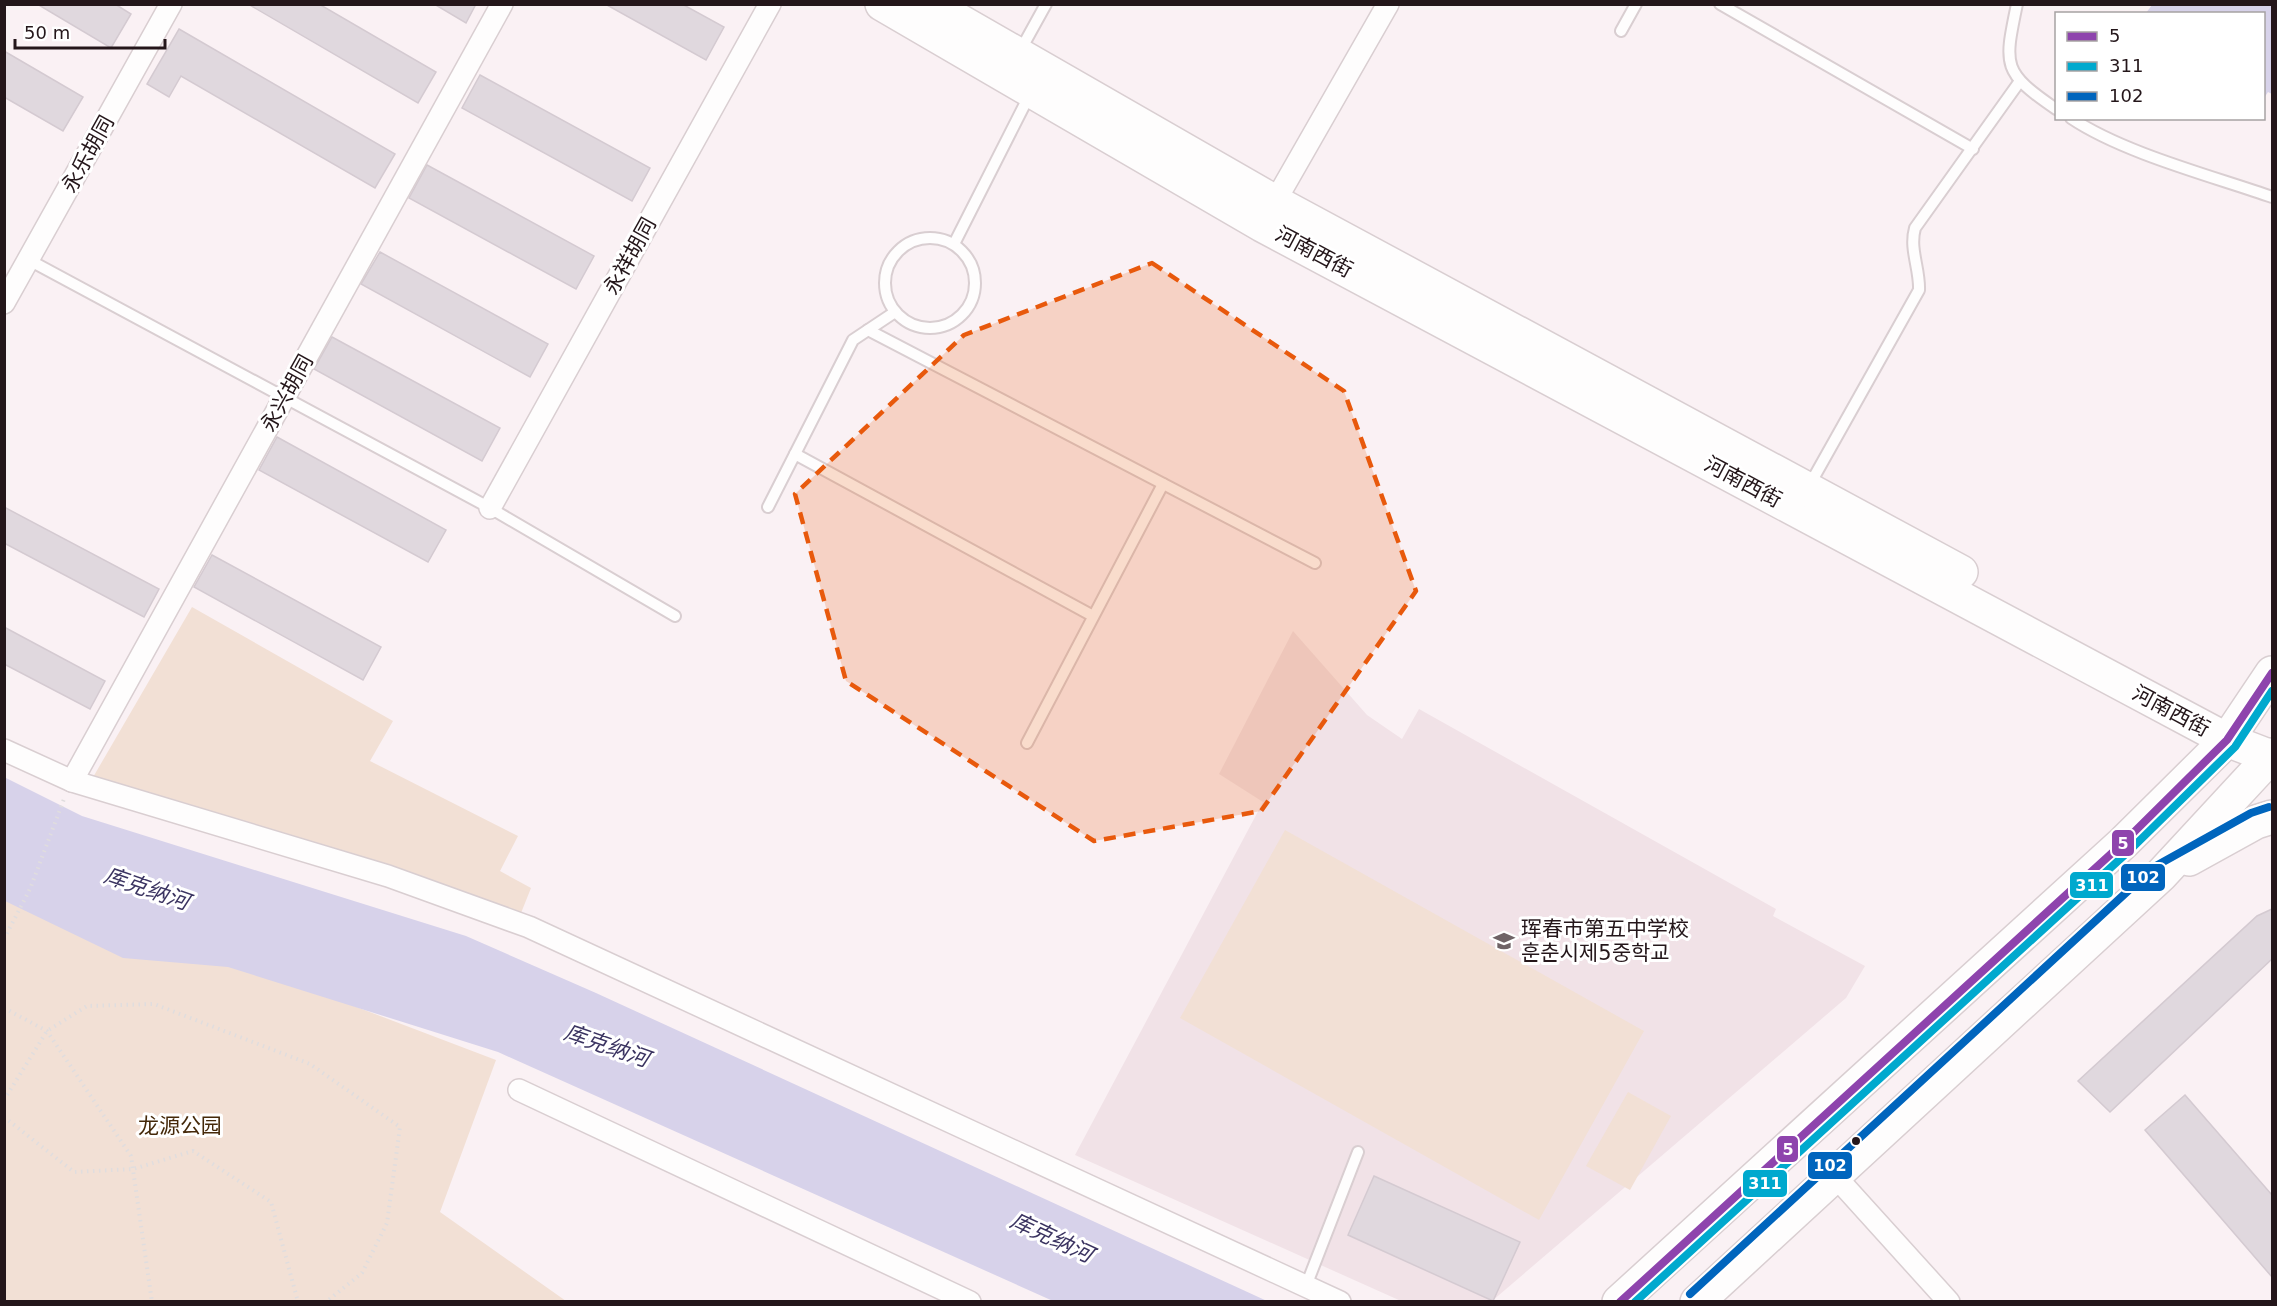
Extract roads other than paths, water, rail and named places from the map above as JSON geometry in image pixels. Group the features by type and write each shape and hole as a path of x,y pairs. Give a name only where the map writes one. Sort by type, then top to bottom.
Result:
{"main road":[{"name":"河南西街","path":"882,4 1031,91 1808,489 2272,756"},
{"name":"河南西街","path":"930,4 1018,55 1268,213 2233,732"},
{"path":"1619,1302 2122,843 2233,732 2272,673"},
{"path":"1697,1302 2161,875 2272,756"},
{"path":"2161,875 2256,822 2272,817"}],"street":[{"name":"永乐胡同","path":"4,303 171,4"},
{"name":"永兴胡同","path":"68,790 502,4"},
{"name":"永祥胡同","path":"490,508 770,4"},
{"path":"1268,213 1388,4"},
{"path":"4,750 68,790 388,876 529,927 1340,1302"},
{"path":"519,1090 970,1302"},
{"path":"1835,1176 1949,1302"}],"lane":[{"path":"1018,55 1046,4"},
{"path":"1621,31 1636,4"},
{"path":"1720,4 1973,149"},
{"path":"2017,4 2007,53 2015,76 2055,108"},
{"path":"1808,489 1919,290 1920,277 1912,240 1915,228 2020,81"},
{"path":"954,244 1031,91"},
{"path":"2074,120 2086,129 2161,159 2272,197"},
{"path":"931,237 954,244 968,258 974,271 976,285 972,301 964,314 952,324 929,328 907,322 895,312 887,298 884,283 893,256 904,246 917,239 931,237"},
{"path":"29,260 490,508 675,615"},
{"path":"768,507 853,340 895,312"},
{"path":"868,330 1316,563"},
{"path":"795,454 1093,616"},
{"path":"1027,742 1163,484"},
{"path":"1306,1286 1358,1152"}],"water":[{"path":"2152,5 2272,5 2272,94 2268,92 2265,96 2265,12 2147,12"},
{"name":"库克纳河","path":"4,777 82,816 466,936 596,993 1267,1301 1053,1301 498,1052 228,967 123,958 5,901"}],"place":[{"name":"珲春市第五中学校 훈춘시제5중학교","path":"1504,941"}],"park label":[{"name":"龙源公园","path":"180,1126"}]}
